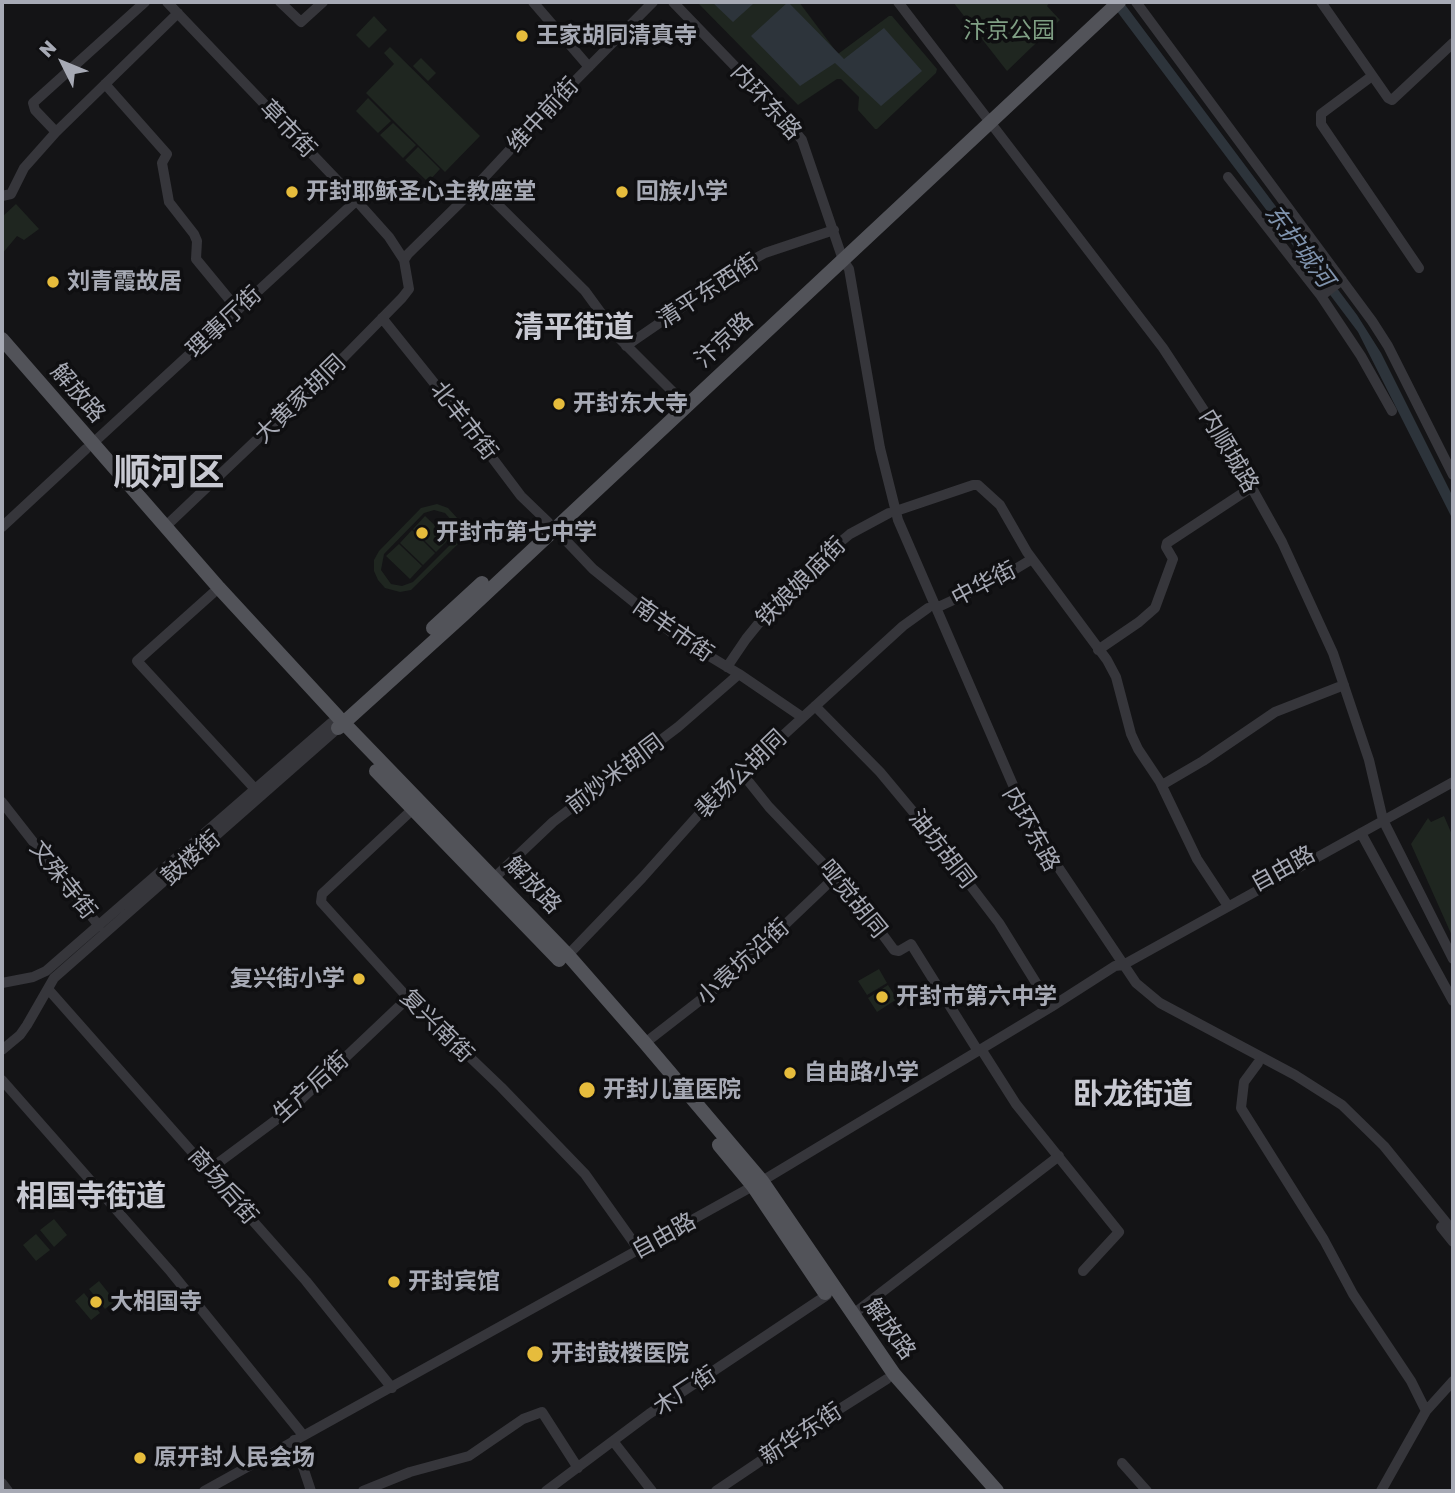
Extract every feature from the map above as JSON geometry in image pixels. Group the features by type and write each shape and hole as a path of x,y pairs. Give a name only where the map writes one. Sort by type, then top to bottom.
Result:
{"main road":[{"name":"汴京路","path":"337,723 1110,4"},
{"name":"汴京路","path":"551,525 681,400 842,255"},
{"name":"解放路","path":"2,339 213,593 337,723 568,955 645,1043 757,1183 905,1388 997,1491"},
{"name":"解放路","path":"2,353 166,526 413,809 569,971 757,1183 827,1295 887,1379 985,1491"}],"street":[{"path":"55,132 35,110 33,103 145,2"},
{"path":"280,2 301,22 323,2"},
{"path":"533,2 589,67"},
{"name":"维中前街","path":"404,260 653,2"},
{"name":"内环东路","path":"673,2 779,112 802,140 842,255 874,450 899,542 932,608 1020,818 1119,963 1136,983 1160,1003 1295,1075 1342,1105 1384,1146 1453,1231"},
{"name":"内顺城路","path":"898,2 1163,348 1252,487 1282,542 1333,653 1370,760 1383,817 1452,958"},
{"path":"1136,2 1331,288 1361,356 1392,411"},
{"path":"1321,2 1372,76 1392,100 1453,43"},
{"path":"2,196 11,194 24,168 55,132 105,84 173,6"},
{"name":"草市街","path":"173,6 357,201 389,237 404,260"},
{"path":"1372,76 1321,114 1321,124 1419,268"},
{"path":"105,84 167,154 162,166 172,207 194,234 197,241 194,254 196,259 238,310"},
{"path":"1228,177 1388,346 1453,475"},
{"path":"478,185 584,291 626,346 681,400"},
{"name":"理事厅街","path":"2,527 357,201"},
{"name":"清平东西街","path":"626,346 747,263 765,253 834,230"},
{"name":"大黄家胡同","path":"166,526 409,289 404,260"},
{"name":"北羊市街","path":"382,318 521,496 551,525"},
{"name":"铁娘娘庙街","path":"727,667 763,618 827,554 850,534 892,512 978,485 1000,505 1032,559"},
{"path":"1098,650 1145,618 1155,608 1173,559 1166,547 1167,543 1252,487"},
{"name":"南羊市街","path":"551,525 593,569 676,636 739,674 802,717"},
{"path":"1032,559 1116,677 1138,749 1162,785 1197,859 1227,903"},
{"name":"中华街","path":"932,608 999,579 1032,559"},
{"path":"213,593 137,661 256,790"},
{"name":"裴场公胡同","path":"568,955 741,772 903,626 932,608"},
{"name":"前炒米胡同","path":"494,878 553,822 687,719 739,674"},
{"path":"1162,785 1275,712 1344,685"},
{"name":"油坊胡同","path":"815,706 880,772 925,826 999,923 1051,1007"},
{"name":"鼓楼街","path":"2,983 33,977 54,965 337,723"},
{"name":"鼓楼街","path":"2,1050 20,1035 54,978 337,723"},
{"name":"哑觉胡同","path":"741,772 769,807 855,897 895,952 911,944 979,1050"},
{"name":"自由路","path":"1227,903 1361,833 1453,774"},
{"name":"自由路","path":"204,1491 757,1183 1051,1007 1119,963 1383,817 1453,782"},
{"name":"文殊寺街","path":"2,802 99,926"},
{"name":"复兴南街","path":"413,809 323,894 321,902 408,998 585,1174 639,1250"},
{"path":"1361,833 1453,1001"},
{"name":"小袁坑沿街","path":"645,1043 730,977 836,876"},
{"path":"1435,966 1452,958"},
{"name":"内环东路","path":"1119,963 1130,988 1156,1009 1315,1095 1348,1119 1378,1150 1453,1242"},
{"name":"商场后街","path":"48,989 306,1281 392,1388"},
{"name":"生产后街","path":"209,1170 292,1108 408,998"},
{"path":"979,1050 1016,1104 1119,1231 1083,1271"},
{"path":"1258,1063 1244,1082 1241,1108 1313,1222 1353,1294 1411,1381 1426,1411"},
{"path":"2,1080 244,1359 299,1437 312,1491"},
{"path":"852,1315 1059,1156"},
{"name":"木厂街","path":"546,1491 649,1414 827,1295"},
{"name":"新华东街","path":"716,1491 887,1379"},
{"path":"1381,1491 1426,1411 1453,1381"},
{"path":"1389,1491 1432,1415 1453,1390"},
{"path":"363,1491 410,1472 470,1456 523,1419 542,1412 578,1468"},
{"path":"613,1441 652,1491"},
{"path":"1122,1463 1147,1491"},
{"path":"2,1483 8,1491"}],"green space":[{"path":"697,2 799,2 838,54 892,16 937,69 936,73 875,129 858,110 859,97 841,79 798,105"},
{"name":"汴京公园","path":"953,2 1050,2 1047,6 1060,20 1007,71"},
{"path":"374,16 387,30 369,48 356,35"},
{"path":"390,47 480,136 445,172 366,93 394,64 384,53"},
{"path":"421,58 436,73 428,81 413,66"},
{"path":"368,98 391,121 378,133 356,111"},
{"path":"393,123 416,145 403,158 380,135"},
{"path":"418,147 440,169 428,182 405,160"},
{"path":"16,204 39,229 24,240 17,236 2,254 2,217"},
{"path":"437,504 448,508 458,519 461,529 458,544 411,590 400,592 385,588 374,571 374,560 379,551 421,508","holes":["434,510 445,513 452,521 455,531 453,542 413,582 402,586 391,584 381,570 384,554 424,513"]},
{"path":"425,516 449,539 436,552 413,529"},
{"path":"412,530 435,553 423,565 400,543"},
{"path":"399,544 422,566 410,579 386,556"},
{"path":"1444,816 1453,837 1453,938 1411,844 1428,818 1431,822"},
{"path":"879,969 887,983 867,995 858,981"},
{"path":"888,985 897,999 877,1012 868,998"},
{"path":"54,1219 67,1235 54,1247 40,1230"},
{"path":"36,1234 50,1250 36,1261 23,1245"},
{"path":"99,1281 115,1301 105,1309 89,1289"},
{"path":"84,1293 100,1313 91,1320 75,1301"}],"water":[{"path":"712,2 752,2 753,4 733,22"},
{"path":"788,2 844,59 884,28 922,71 881,106 835,63 800,86 751,36"},
{"name":"东护城河","path":"1110,2 1123,2 1357,315 1381,353 1453,497 1453,520 1358,332"}],"place":[{"name":"王家胡同清真寺","path":"522,36"},
{"name":"开封耶稣圣心主教座堂","path":"292,192"},
{"name":"回族小学","path":"622,192"},
{"name":"刘青霞故居","path":"53,282"},
{"name":"开封东大寺","path":"559,404"},
{"name":"开封市第七中学","path":"422,533"},
{"name":"复兴街小学","path":"359,979"},
{"name":"开封市第六中学","path":"882,997"},
{"name":"自由路小学","path":"790,1073"},
{"name":"开封儿童医院","path":"587,1090"},
{"name":"开封宾馆","path":"394,1282"},
{"name":"大相国寺","path":"96,1302"},
{"name":"开封鼓楼医院","path":"535,1354"},
{"name":"原开封人民会场","path":"140,1458"}],"district":[{"name":"清平街道","path":"574,327"},
{"name":"顺河区","path":"169,473"},
{"name":"卧龙街道","path":"1133,1094"},
{"name":"相国寺街道","path":"91,1196"}]}
